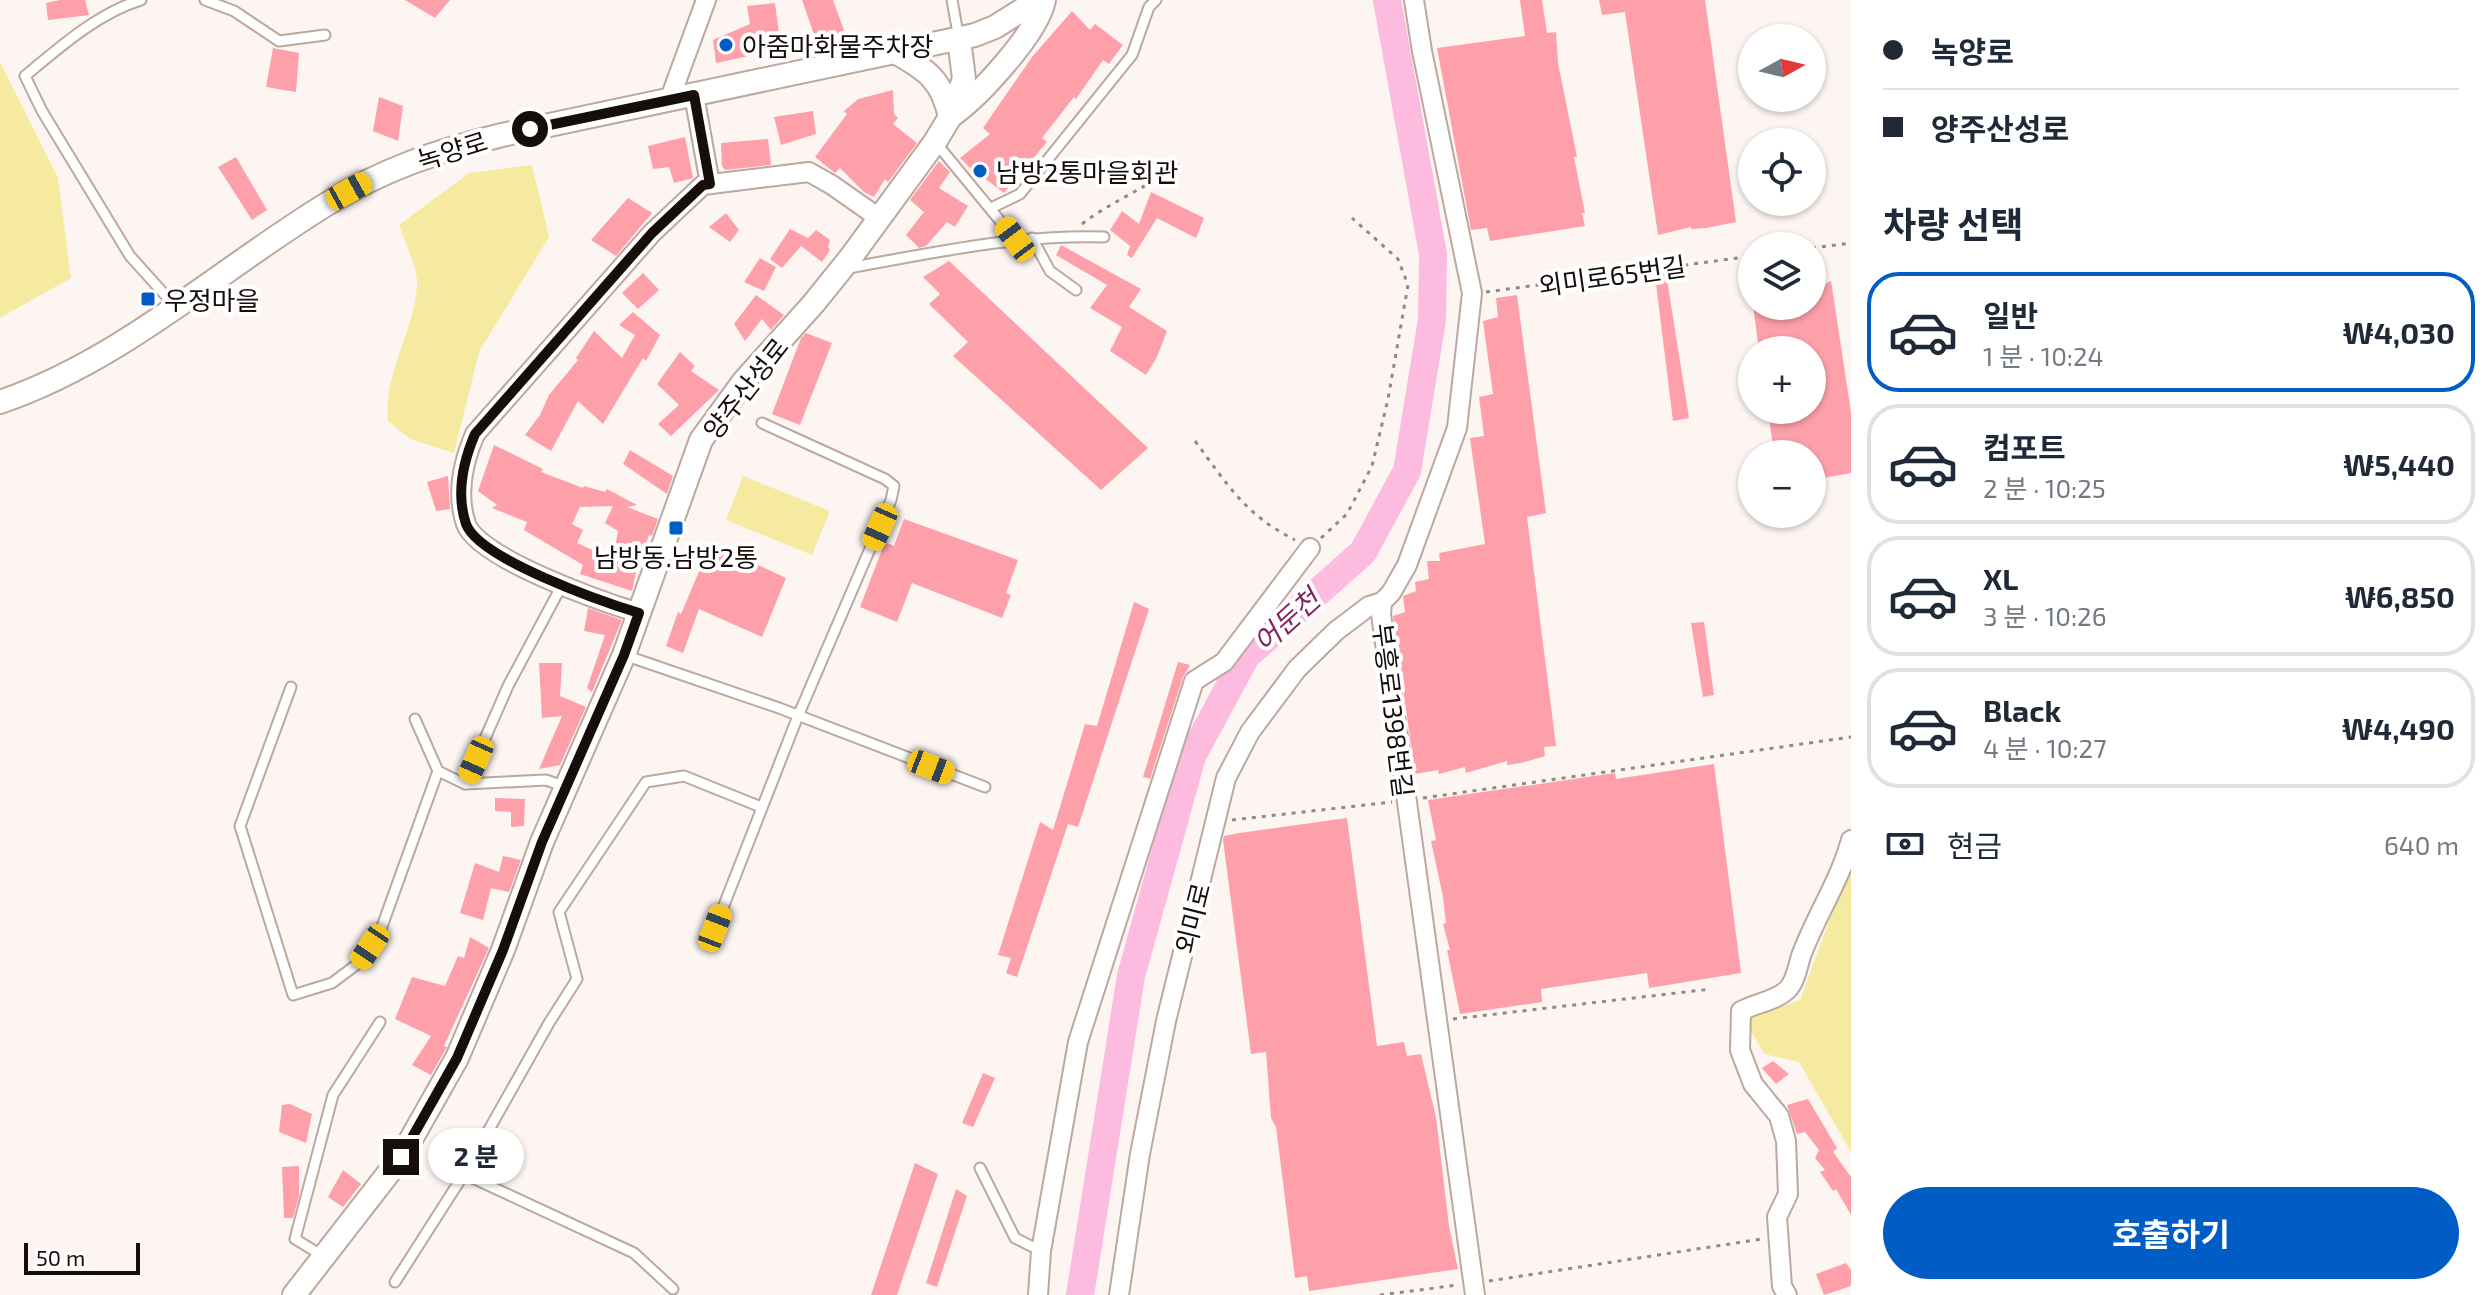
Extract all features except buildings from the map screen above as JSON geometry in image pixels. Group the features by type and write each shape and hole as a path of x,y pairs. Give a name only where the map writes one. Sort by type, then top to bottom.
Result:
{"street":[{"path":"669,101 706,0"},
{"path":"959,39 995,27 1041,0"},
{"path":"895,52 922,67 939,85 950,117 969,103 1026,37 1041,13 1041,0"},
{"name":"부흥로1398번길","path":"1414,0 1472,293 1457,428 1407,565 1391,593 1382,602 1381,614 1475,1289"},
{"name":"녹양로","path":"0,402 81,367 327,204 371,179 408,163 472,142 959,39"},
{"name":"양주산성로","path":"294,1295 401,1157 457,1058 503,950 542,842 624,655 701,440 744,381 841,269 935,142 950,117 964,79 959,39"},
{"path":"694,95 710,184"},
{"path":"639,613 589,597 484,546 467,526 462,493 464,460 475,434 652,233 703,185 809,172 879,218"},
{"path":"1038,1295 1041,1251 1078,1042 1194,681 1224,662 1310,548"},
{"name":"외미로","path":"1119,1295 1140,1154 1166,1021 1226,778 1250,732 1288,682 1336,631 1369,606 1382,602"},
{"path":"1787,1295 1782,1286 1777,1217 1788,1194 1786,1141 1779,1116 1753,1084 1740,1050 1741,1011 1790,989 1808,936 1842,872 1851,840"}],"lane":[{"path":"141,0 120,6 25,76 42,111 130,256 175,306"},
{"path":"205,0 234,11 279,41 325,35"},
{"path":"952,0 959,39"},
{"path":"991,208 1020,194 1132,55 1149,7 1156,0"},
{"path":"935,142 1015,239"},
{"path":"841,269 1015,239 1067,235 1104,237"},
{"path":"1032,238 1050,271 1076,290"},
{"path":"715,928 761,807 891,500 894,486 885,479 762,423"},
{"path":"465,784 508,686 562,585"},
{"path":"624,655 798,716 985,787"},
{"path":"291,687 240,826 293,995 332,983 360,962 380,932 438,771"},
{"path":"415,719 438,771 465,784 546,780 566,787"},
{"path":"395,1282 464,1174 577,979 559,912 646,782 684,776 761,807"},
{"path":"319,1264 295,1239 333,1095 380,1022"},
{"path":"980,1168 1015,1238 1041,1251"},
{"path":"464,1174 634,1253 673,1289"}],"path":[{"path":"1067,235 1103,208 1158,181 1180,162"},
{"path":"1195,441 1244,506 1273,529 1310,548 1347,514 1372,466 1388,399 1408,285 1398,259 1352,218"},
{"path":"1826,246 1851,243"},
{"name":"외미로65번길","path":"1472,293 1738,258"},
{"path":"1216,821 1405,800 1851,737"},
{"path":"1437,1021 1711,989"},
{"path":"1380,1295 1475,1289 1778,1237"}],"shaded area":[{"path":"0,62 58,178 71,278 0,318"},
{"path":"532,165 549,237 479,352 454,453 410,439 388,421 390,387 415,303 417,286 414,264 399,225 469,173"},
{"path":"743,476 830,511 812,555 726,520"},
{"path":"1851,861 1851,1152 1799,1062 1764,1054 1745,1020 1800,1000"}],"waterway":[{"name":"어둔천","path":"1080,1295 1131,976 1192,756 1246,656 1363,552 1407,471 1432,320 1433,254 1387,0"}],"place":[{"name":"아줌마화물주차장","path":"726,45"},
{"name":"남방2통마을회관","path":"980,171"},
{"name":"우정마을","path":"148,299"},
{"name":"남방동.남방2통","path":"676,528"}],"route":[{"path":"401,1157 457,1058 503,950 542,842 624,655 639,613 589,597 484,546 467,526 462,493 464,460 475,434 652,233 703,185 710,184 694,95 530,129"}]}
